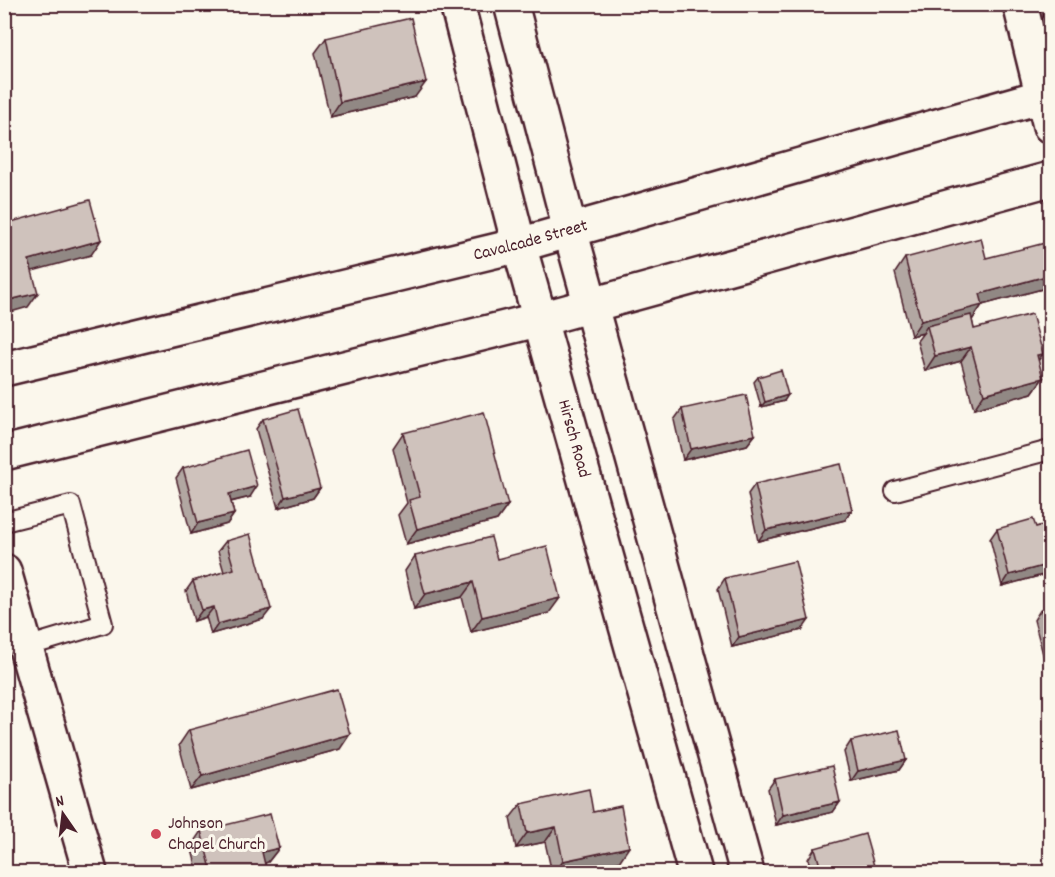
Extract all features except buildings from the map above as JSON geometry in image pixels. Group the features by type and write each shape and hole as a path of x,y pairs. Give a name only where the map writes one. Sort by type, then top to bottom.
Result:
{"main road":[{"name":"Hirsch Road","path":"457,4 519,244 695,873"},
{"path":"511,4 570,230 747,873"},
{"path":"1020,4 1048,105"},
{"name":"Cavalcade Street","path":"4,369 519,244 1048,105"},
{"path":"4,453 541,319 1050,179"},
{"path":"4,571 90,873"}],"lane":[{"path":"895,490 1050,450"},
{"path":"4,522 72,505 103,624 26,646"}],"place":[{"name":"Johnson Chapel Church","path":"156,834"}]}
